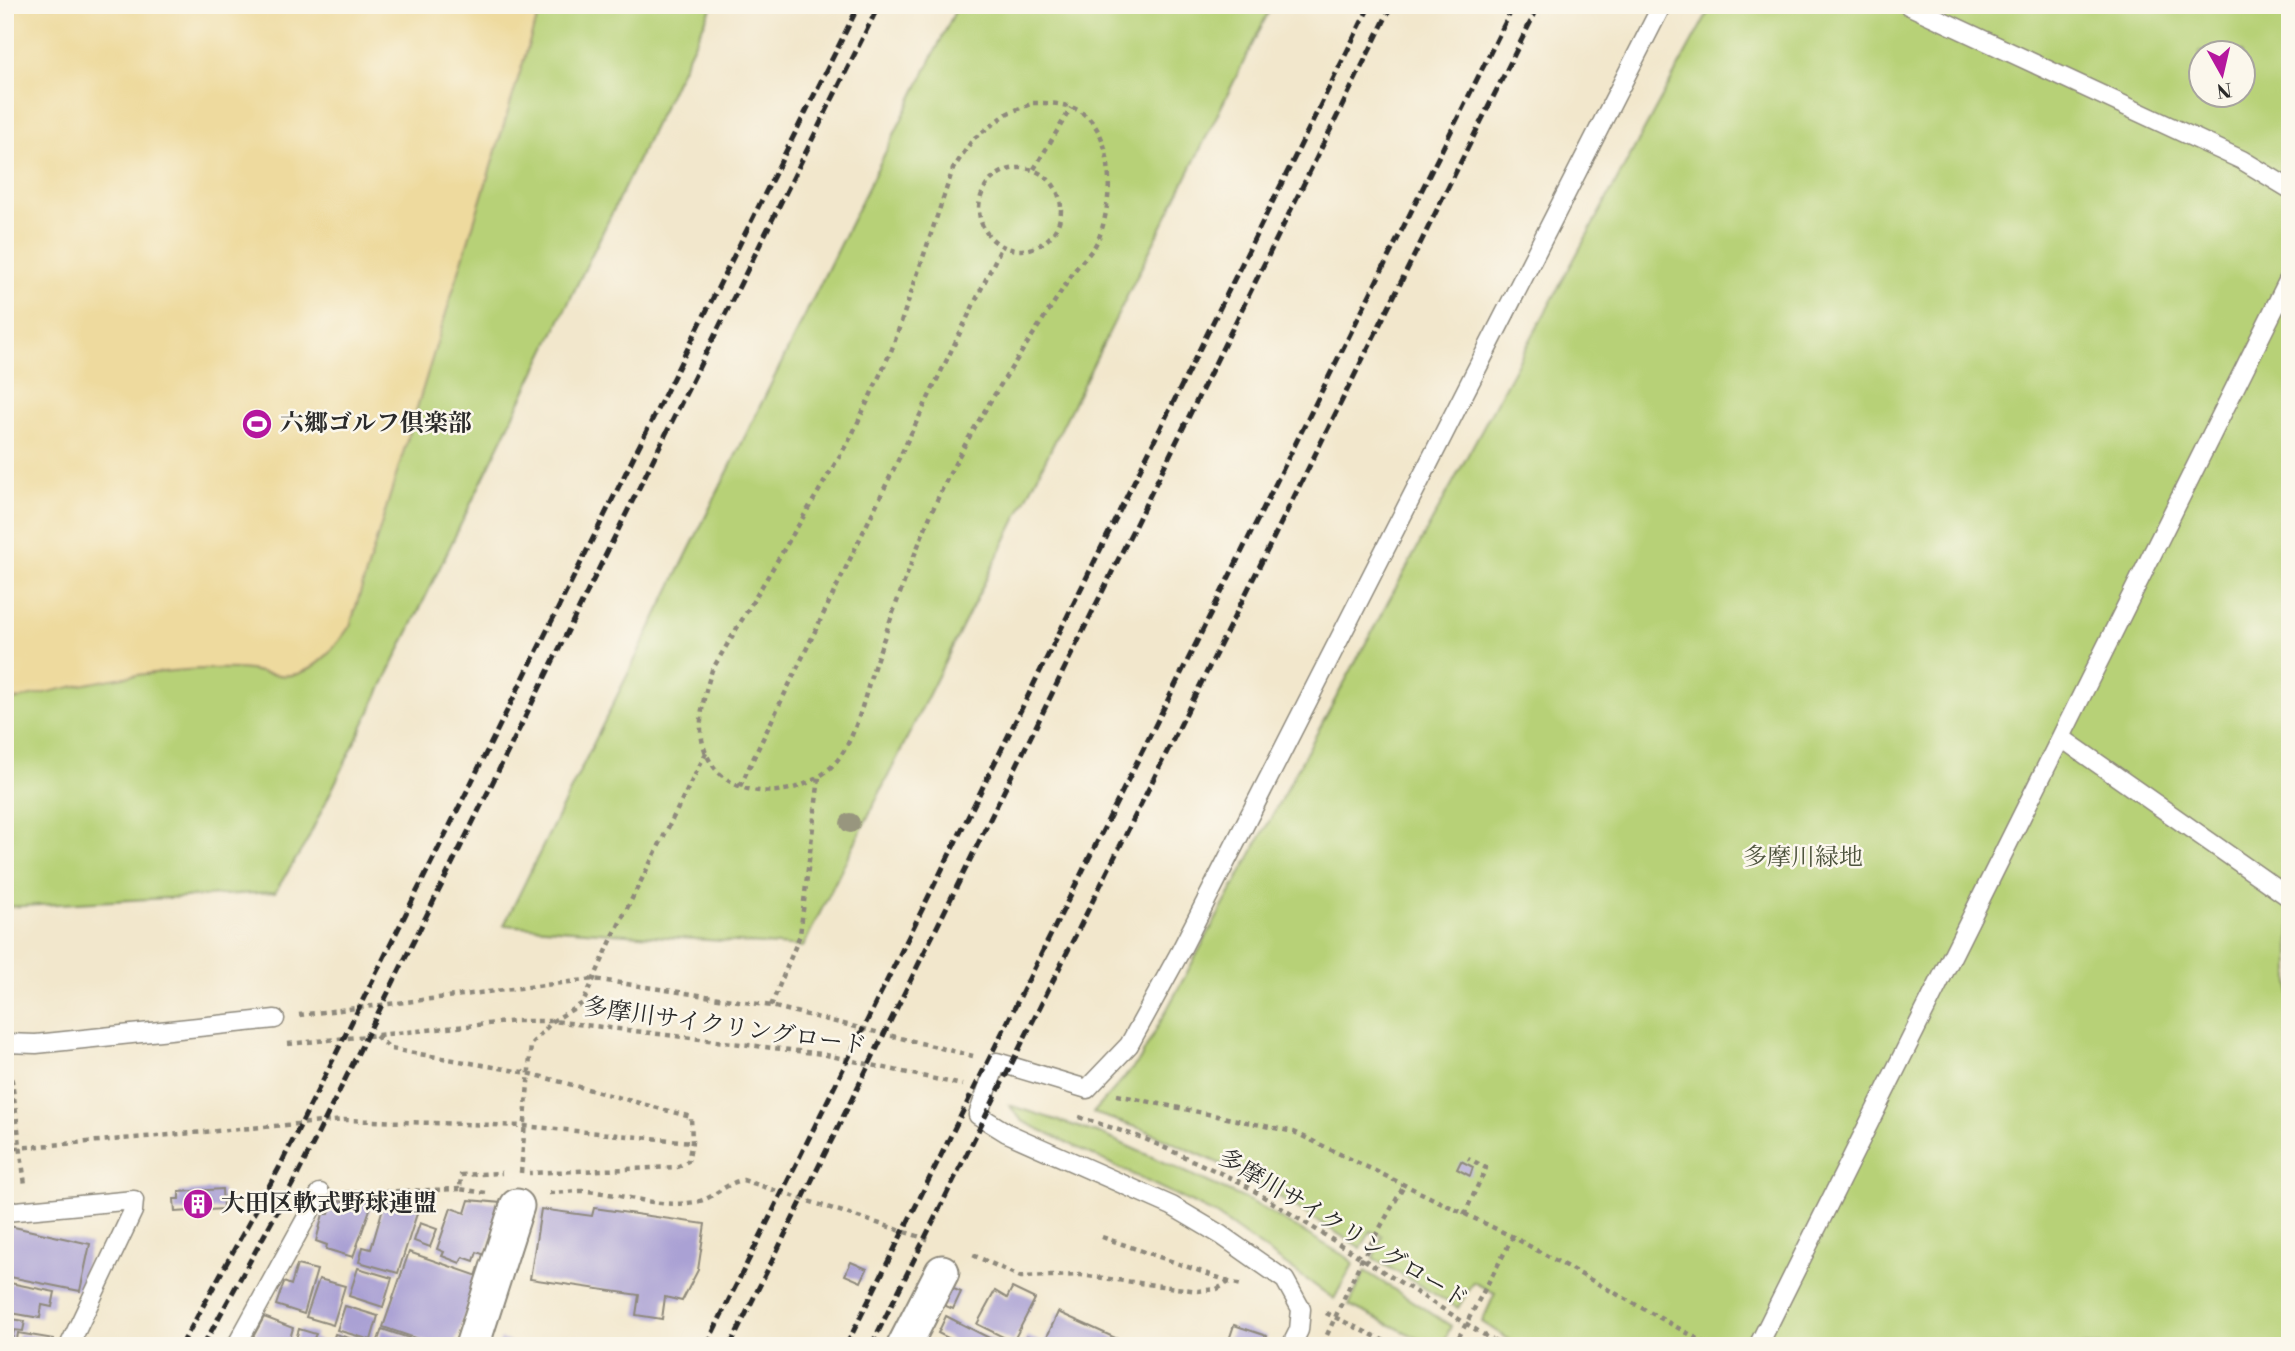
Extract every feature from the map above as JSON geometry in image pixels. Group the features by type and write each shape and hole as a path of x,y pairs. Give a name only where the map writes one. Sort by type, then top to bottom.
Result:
{"street":[{"path":"472,1346 517,1206"},
{"path":"904,1346 948,1260"}],"lane":[{"path":"1290,1346 1299,1330 1301,1309 1285,1280 1222,1235 1172,1206 1007,1133 978,1115 984,1091 997,1062 1087,1089 1129,1045 1153,1005 1662,5"},
{"path":"1908,5 2242,160 2290,189"},
{"path":"1758,1346 2063,739 2290,278"},
{"path":"2063,739 2290,898"},
{"path":"5,1043 36,1044 275,1019"},
{"path":"236,1346 320,1193"},
{"path":"5,1212 134,1200 133,1211 69,1346"}],"path":[{"path":"522,1166 531,1044 553,1021 583,1003 706,754 702,701 712,670 850,437 892,349 953,169 973,139 1008,113 1033,103 1056,103 1085,114 1101,134 1106,160 1108,193 1097,242 1075,271 952,466 894,609 854,728 839,758 819,777 789,792 765,793 740,786 720,772 706,754"},
{"path":"1034,169 1071,108"},
{"path":"1007,169 1034,169 1046,176 1061,198 1059,225 1052,236 1029,250 1002,246 982,226 979,199 995,176 1007,169"},
{"path":"740,786 1002,246"},
{"path":"771,1006 800,935 819,777"},
{"path":"275,1019 594,979 771,1006 997,1062"},
{"name":"多摩川サイクリングロード","path":"279,1045 516,1021 553,1021 822,1054 984,1091"},
{"path":"375,1035 391,1049 528,1073 691,1117 692,1142 688,1161 677,1167 461,1175 460,1189"},
{"path":"5,1072 22,1071"},
{"path":"12,1081 25,1192"},
{"path":"1087,1089 1294,1132 1513,1237 1711,1346"},
{"name":"多摩川サイクリングロード","path":"1066,1114 1143,1138 1240,1182 1502,1346"},
{"path":"5,1149 323,1121 524,1126 692,1142"},
{"path":"1464,1214 1486,1168 1468,1158"},
{"path":"517,1206 537,1194 583,1191 638,1201 697,1202 729,1182 743,1180 948,1260 1021,1277 1081,1275 1198,1292 1217,1289 1229,1282"},
{"path":"1322,1346 1362,1259 1404,1186"},
{"path":"320,1193 460,1189 519,1196 517,1206"},
{"path":"1102,1237 1229,1282 1254,1287"},
{"path":"1454,1346 1513,1237"},
{"path":"1326,1313 1395,1346"}],"green space":[{"name":"六郷ゴルフ倶楽部","path":"5,5 713,5 306,843 275,892 5,907"},
{"path":"958,5 1272,5 803,947 504,925"},
{"name":"多摩川緑地","path":"1712,5 2290,5 2290,1346 1519,1346 1482,1322 1495,1293 1473,1282 1458,1308 1373,1258 1382,1236 1371,1231 1361,1248 1243,1174 1145,1130 1093,1113 1139,1061"},
{"path":"1009,1105 1103,1135 1252,1202 1348,1258 1353,1264 1334,1299 1215,1214 1022,1121"},
{"path":"1365,1271 1451,1326 1442,1346 1434,1346 1349,1305"}],"sand":[{"name":"六郷ゴルフ倶楽部","path":"5,5 543,5 533,30 350,626 324,657 305,671 288,675 237,669 149,673 5,702"}],"building":[{"path":"1461,1161 1473,1167 1470,1176 1457,1169"},
{"name":"大田区軟式野球連盟","path":"222,1189 223,1209 175,1212 174,1199 179,1199 179,1192"},
{"path":"374,1198 353,1257 326,1249 327,1245 316,1241 323,1214 329,1214 333,1202"},
{"path":"469,1200 501,1203 485,1255 477,1252 474,1261 463,1257 460,1263 442,1256 444,1252 437,1249 451,1208 465,1213"},
{"path":"385,1201 421,1201 398,1273 359,1262 363,1247 371,1249"},
{"path":"594,1208 705,1224 698,1270 682,1301 665,1297 662,1319 636,1315 639,1295 530,1279 541,1209 592,1216"},
{"path":"420,1223 437,1229 430,1247 414,1241"},
{"path":"5,1225 90,1244 80,1291 5,1276"},
{"path":"409,1252 478,1276 454,1346 438,1346 383,1327"},
{"path":"851,1262 867,1269 861,1282 845,1275"},
{"path":"297,1265 317,1270 304,1314 276,1305 284,1282 291,1285"},
{"path":"358,1268 392,1278 383,1307 349,1296"},
{"path":"319,1279 345,1286 333,1325 306,1317"},
{"path":"5,1282 55,1292 52,1307 42,1305 40,1318 5,1312"},
{"path":"949,1287 961,1292 953,1309 941,1304"},
{"path":"1012,1288 1035,1299 1013,1342 977,1324 995,1291 1007,1298"},
{"path":"345,1306 378,1316 371,1340 337,1330"},
{"path":"1058,1312 1133,1346 1043,1346"},
{"path":"946,1316 1005,1346 964,1346 938,1333"},
{"path":"264,1317 293,1328 288,1346 248,1346"},
{"path":"5,1318 25,1321 23,1331 14,1330 11,1346 5,1346"},
{"path":"1234,1325 1267,1336 1263,1346 1227,1346"},
{"path":"299,1329 316,1334 314,1338 326,1343 325,1346 294,1346"},
{"path":"382,1329 409,1338 406,1346 376,1346"},
{"path":"18,1333 54,1339 53,1346 16,1346"},
{"path":"335,1334 363,1342 362,1346 331,1346"},
{"path":"1027,1336 1041,1342 1039,1346 1022,1346"},
{"path":"501,1339 520,1345 520,1346 498,1346"}],"railway":[{"path":"181,1346 279,1168 859,5"},
{"path":"203,1346 298,1174 879,5"},
{"path":"706,1346 1370,5"},
{"path":"730,1346 1392,5"},
{"path":"846,1346 1514,5"},
{"path":"871,1346 1539,5"}],"place":[{"name":"六郷ゴルフ倶楽部","path":"257,424"},
{"name":"大田区軟式野球連盟","path":"198,1204"}]}
